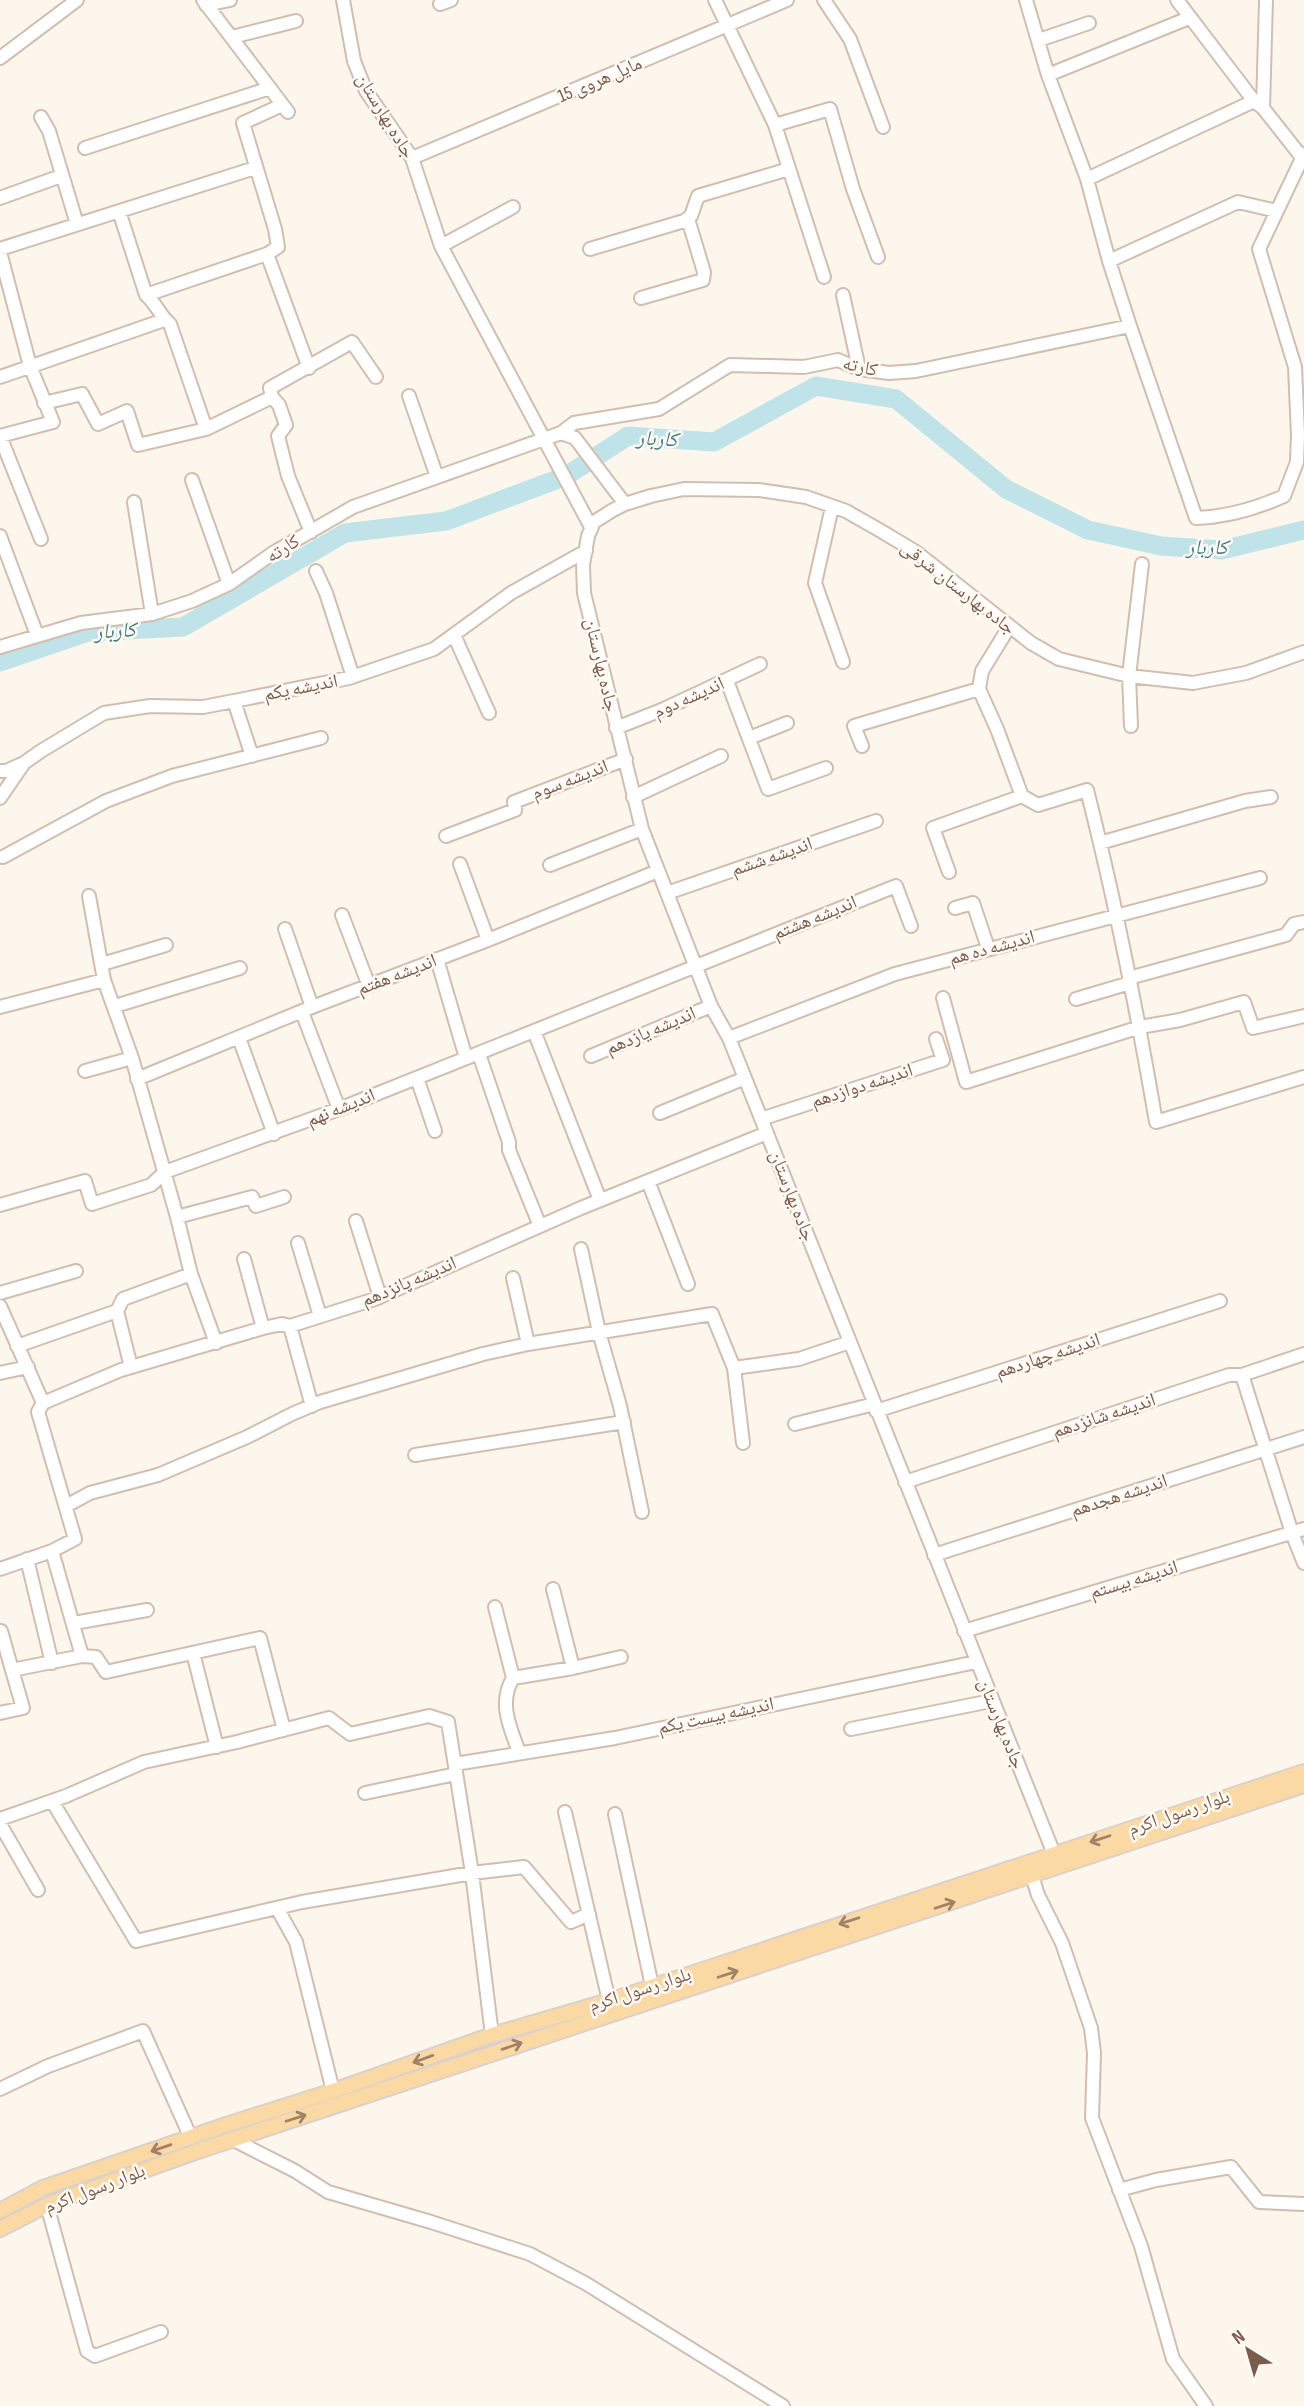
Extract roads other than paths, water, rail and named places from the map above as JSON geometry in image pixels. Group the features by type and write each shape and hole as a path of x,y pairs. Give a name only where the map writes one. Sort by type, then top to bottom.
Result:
{"main road":[{"name":"بلوار رسول اکرم","path":"0,2229 47,2206 232,2139 1032,1876 1056,1861 1304,1772"},
{"name":"بلوار رسول اکرم","path":"0,2211 43,2188 492,2035 1304,1785"},
{"path":"226,2125 232,2139"}],"street":[{"path":"0,58 77,0"},
{"path":"205,2 230,0"},
{"name":"جاده بهارستان","path":"343,0 354,61 366,91 412,158 441,246 591,527 583,565 584,593 642,829 694,966 711,1006 729,1038 1056,1861"},
{"path":"715,0 775,125 824,277"},
{"name":"مایل هروی 15","path":"412,158 787,0"},
{"path":"824,0 850,39 883,127"},
{"path":"1026,0 1048,75 1087,179 1130,326 1196,518 1213,518 1254,510 1284,496 1301,447 1295,367 1259,248 1303,157 1177,0"},
{"path":"1259,105 1266,0"},
{"path":"146,295 267,254 278,247 243,123 285,108 205,2"},
{"path":"1048,75 1189,18"},
{"path":"232,37 296,20"},
{"path":"1039,40 1089,23"},
{"path":"85,148 270,88"},
{"path":"1087,179 1259,105"},
{"path":"775,125 830,109 853,190 878,257"},
{"path":"41,117 49,131 77,224"},
{"path":"41,539 0,436 53,422 30,366 6,294 0,251 255,168"},
{"path":"641,299 703,280 704,272 688,219 698,196 789,169"},
{"path":"0,198 61,176"},
{"path":"1109,261 1238,202 1277,211"},
{"path":"441,246 513,207"},
{"path":"119,211 146,295 155,302 164,320 170,324 206,429"},
{"path":"590,249 688,219"},
{"path":"267,254 309,368"},
{"path":"844,295 859,369"},
{"path":"0,377 164,320"},
{"name":"کارته","path":"0,647 81,623 152,614 192,601 229,584 273,554 353,507 561,433 574,423 659,409 730,365 804,367 838,360 859,369 889,373 916,372 1130,326"},
{"path":"311,532 288,476 278,436 286,425 270,388 352,342 376,377"},
{"path":"44,403 82,394 98,424 127,411 138,445 206,429 272,397"},
{"path":"410,396 437,477"},
{"path":"561,433 575,438 625,504"},
{"path":"192,480 229,584"},
{"name":"جاده بهارستان شرقی","path":"591,527 625,504 684,489 759,490 806,497 858,518 916,552 1009,628 1059,659 1129,676 1194,683 1246,673 1304,652"},
{"path":"134,502 152,614"},
{"path":"832,506 816,583 843,662"},
{"path":"0,536 37,635"},
{"name":"اندیشه یکم","path":"0,771 24,763 104,713 150,706 203,707 234,701 353,677 434,649 511,593 586,551"},
{"path":"1131,726 1129,676 1142,564"},
{"path":"0,572 13,567"},
{"path":"316,571 326,593 353,677"},
{"path":"1009,628 982,671 979,690 1022,796 1038,806 1087,790 1140,1027 1156,1122 1304,1077"},
{"path":"454,635 489,713"},
{"name":"اندیشه دوم","path":"616,728 727,681 760,664"},
{"path":"727,681 768,789 826,768"},
{"path":"862,746 854,726 979,690"},
{"path":"234,701 251,756"},
{"path":"749,738 787,723"},
{"path":"1,855 106,801 172,776 321,738"},
{"path":"633,797 721,756"},
{"name":"اندیشه سوم","path":"446,836 515,810 514,802 520,799 626,759"},
{"path":"0,798 24,763"},
{"path":"949,872 933,828 1022,796"},
{"path":"1101,843 1245,801 1271,797"},
{"name":"اندیشه ششم","path":"667,893 876,821"},
{"path":"550,865 642,829"},
{"path":"460,864 488,940"},
{"name":"اندیشه هفتم","path":"137,1079 658,871"},
{"name":"اندیشه ده هم","path":"729,1038 895,974 1260,878"},
{"name":"اندیشه هشتم","path":"694,966 896,886 911,926"},
{"path":"89,896 104,980 132,1058 191,1274 216,1343"},
{"path":"955,908 973,903 988,948"},
{"path":"342,915 369,986"},
{"path":"1076,999 1286,935 1294,924 1304,922"},
{"path":"285,929 339,1109"},
{"path":"102,964 166,946"},
{"path":"437,960 466,1058"},
{"name":"اندیشه نهم","path":"0,1205 85,1181 92,1204 150,1185 164,1173 339,1109 694,966"},
{"path":"115,1006 240,968"},
{"path":"0,1007 104,980"},
{"path":"943,998 966,1082 1140,1027 1180,1020 1244,1002 1253,1028 1304,1016"},
{"name":"اندیشه یازدهم","path":"591,1056 711,1006"},
{"path":"534,1031 600,1200"},
{"path":"239,1038 274,1134"},
{"name":"اندیشه دوازدهم","path":"761,1119 943,1060 936,1039"},
{"path":"479,1054 509,1142 509,1150 540,1226"},
{"path":"85,1071 132,1058"},
{"path":"416,1078 435,1132"},
{"path":"660,1113 745,1078"},
{"name":"اندیشه پانزدهم","path":"43,1403 131,1367 263,1328 282,1324 290,1326 380,1297 600,1200 767,1133"},
{"path":"649,1181 688,1284"},
{"path":"177,1217 252,1197 256,1206 284,1198"},
{"path":"356,1222 380,1297"},
{"path":"298,1243 320,1316"},
{"path":"581,1249 599,1332 624,1422 642,1512"},
{"path":"244,1259 263,1328"},
{"path":"0,1293 76,1271"},
{"path":"131,1367 117,1311 123,1299 191,1274"},
{"path":"513,1278 528,1344"},
{"name":"اندیشه چهاردهم","path":"795,1424 875,1408 1220,1301"},
{"path":"0,1307 43,1403 38,1412 75,1539 52,1551 0,1569"},
{"path":"17,1346 117,1311"},
{"path":"66,1506 90,1493 170,1469 312,1406 483,1354 528,1344 712,1314 734,1368 743,1443"},
{"path":"290,1326 312,1406"},
{"path":"734,1368 799,1359 850,1342"},
{"name":"اندیشه شانزدهم","path":"905,1482 1229,1375 1241,1375 1304,1354"},
{"path":"0,1373 28,1367"},
{"path":"1241,1375 1298,1531 1304,1563"},
{"path":"415,1455 624,1422"},
{"name":"اندیشه هجدهم","path":"934,1555 1304,1437"},
{"name":"اندیشه بیستم","path":"964,1631 1298,1531"},
{"path":"52,1551 82,1656"},
{"path":"27,1559 52,1663"},
{"path":"553,1589 573,1668"},
{"path":"495,1607 513,1678 505,1691 506,1717 519,1752"},
{"path":"74,1623 147,1610"},
{"path":"0,1713 23,1708 1,1631"},
{"path":"12,1670 82,1656 96,1657 106,1672 260,1638 284,1730"},
{"path":"193,1653 216,1747"},
{"path":"513,1678 621,1657"},
{"name":"اندیشه بیست یکم","path":"365,1793 519,1752 615,1738 976,1662"},
{"path":"851,1729 991,1700"},
{"path":"38,1890 0,1822 144,1762 329,1718 349,1734 429,1716 448,1722 472,1873 492,2035"},
{"path":"52,1801 136,1941 277,1908 472,1873 524,1867 571,1922 589,1914"},
{"path":"565,1812 609,2001"},
{"path":"615,1814 652,1986"},
{"path":"1032,1876 1038,1895 1062,1943 1091,2028 1094,2053 1092,2118 1140,2246 1173,2359 1206,2406"},
{"path":"277,1908 296,1942 334,2091"},
{"path":"0,2089 48,2066 143,2031 191,2138"},
{"path":"232,2139 295,2171 328,2192 530,2254 585,2283 783,2406"},
{"path":"1119,2190 1156,2180 1231,2167 1259,2202 1304,2204"},
{"path":"47,2206 88,2351 95,2356 161,2332"}],"waterway":[{"name":"کاربار","path":"0,662 88,632 183,627 345,533 446,521 566,476 628,436 714,442 816,386 896,399 1006,489 1088,530 1161,546 1222,550 1304,530"}]}
